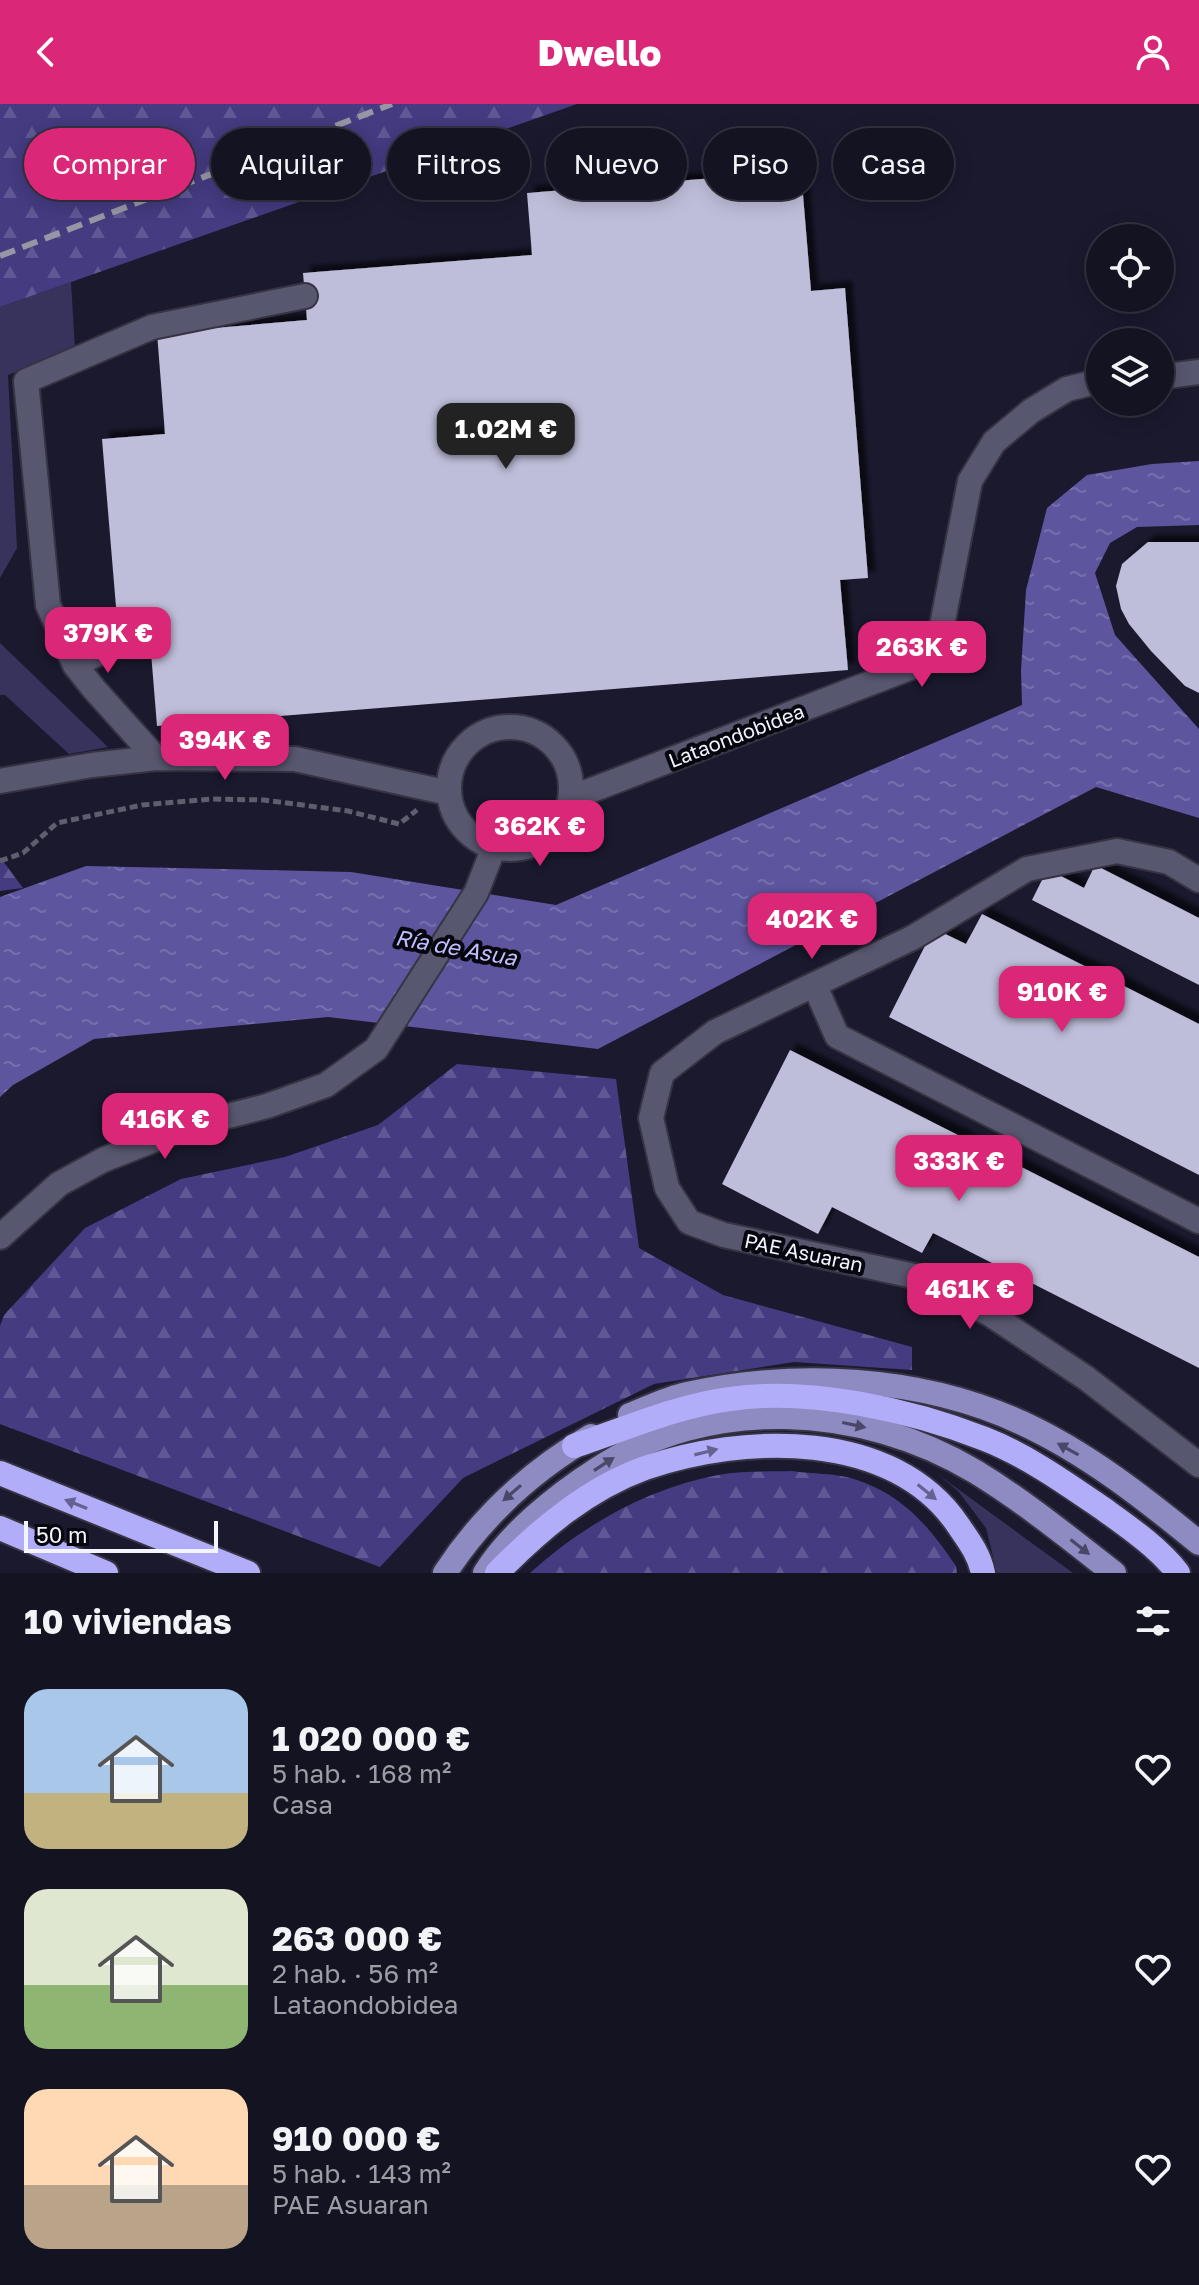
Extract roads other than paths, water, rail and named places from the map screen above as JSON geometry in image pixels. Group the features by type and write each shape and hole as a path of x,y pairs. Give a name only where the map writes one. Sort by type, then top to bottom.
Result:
{"highway":[{"path":"574,1446 680,1410 732,1398 817,1397 891,1410 986,1440 1061,1480 1123,1524 1178,1573"},
{"path":"497,1573 531,1539 577,1502 643,1469 716,1449 793,1446 860,1454 909,1477 948,1509 979,1556 983,1573"},
{"path":"0,1473 248,1573"},
{"path":"0,1528 106,1573"},
{"path":"0,1536 62,1573"}],"main road":[{"path":"445,1573 465,1542 495,1508 528,1478 574,1446 625,1417 684,1394 756,1383 842,1380 936,1393 1022,1423 1091,1462 1199,1543"},
{"path":"485,1573 494,1559 546,1507 622,1452 711,1421 778,1416 852,1424 908,1439 944,1455 1020,1501 1114,1573"}],"street":[{"path":"156,758 75,665 48,605 26,381 152,327 305,296"},
{"path":"1174,375 1199,372"},
{"name":"Lataondobidea","path":"571,798 920,664 939,641 970,481 994,442 1031,411 1067,389 1086,384"},
{"path":"75,665 119,643"},
{"path":"508,727 527,729 543,736 557,748 569,771 571,798 565,817 543,839 515,849 494,847 477,840 463,827 453,811 449,793 451,773 459,755 472,740 508,727"},
{"path":"0,781 92,765 156,758 295,759 449,793"},
{"path":"0,1237 59,1184 103,1160 189,1126 267,1106 326,1085 376,1049 476,893 494,847"},
{"name":"PAE Asuaran","path":"1199,880 1169,862 1117,851 1027,869 912,938 715,1032 662,1073 651,1118 667,1188 689,1222 724,1235 914,1276 1002,1322 1086,1378 1199,1465"},
{"path":"815,986 837,1036 1199,1221"}],"water":[{"name":"Ría de Asua","path":"1199,461 1199,525 1137,527 1110,543 1095,573 1115,635 1199,729 1199,818 1096,787 598,1049 328,1017 94,1039 13,1085 0,1097 0,897 86,866 351,872 556,905 1022,705 1026,590 1047,508 1087,475 1152,464"}],"railway":[{"path":"0,256 392,104"}]}
